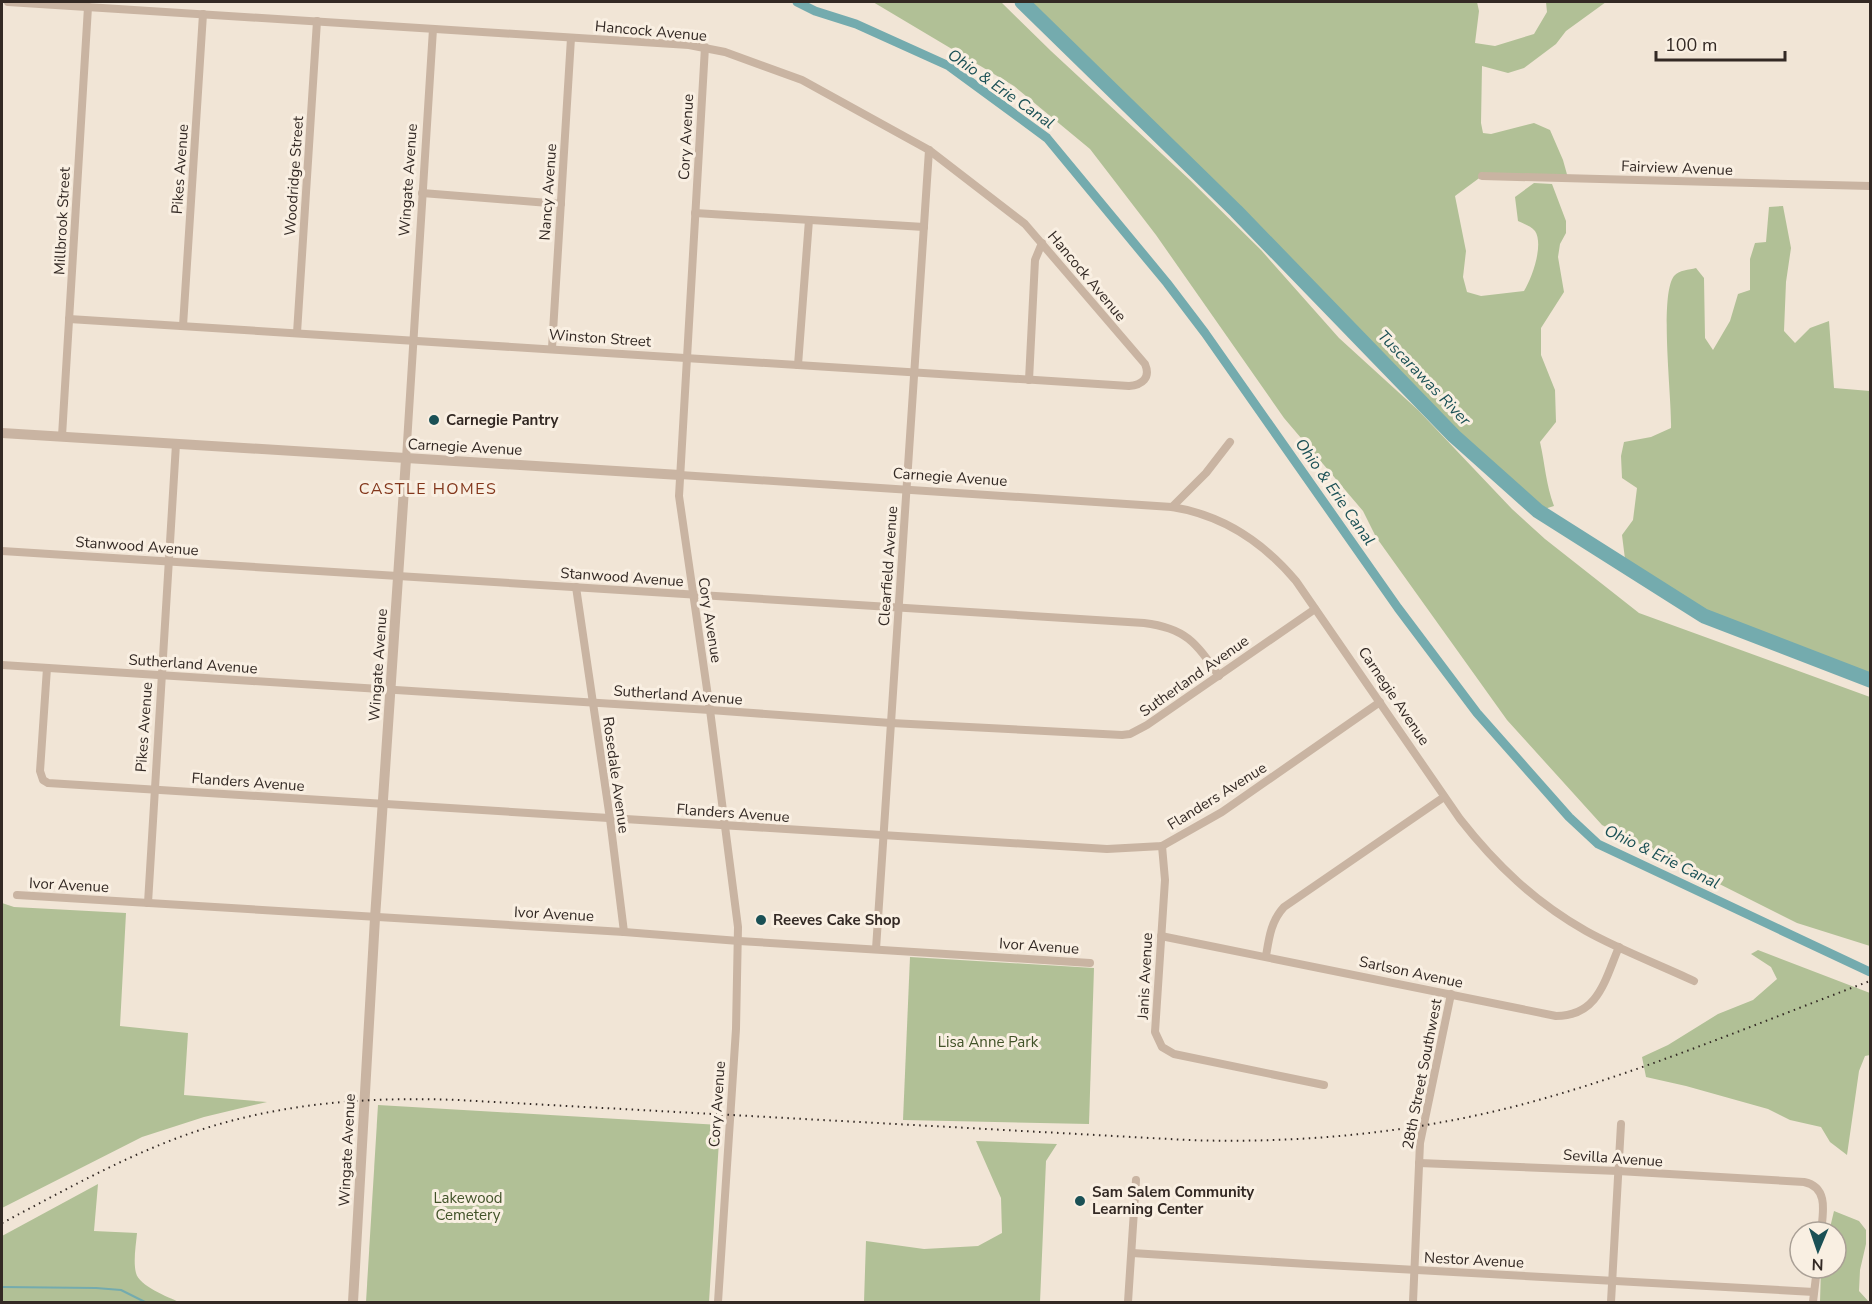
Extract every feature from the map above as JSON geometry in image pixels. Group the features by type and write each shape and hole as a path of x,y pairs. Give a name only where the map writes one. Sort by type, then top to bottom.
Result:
{"street":[{"name":"Hancock Avenue","path":"8,2 571,38 705,48 725,52 802,80 929,150 1018,217 1145,364 1147,374 1145,380 1140,384 1129,386"},
{"name":"Millbrook Street","path":"62,436 88,7"},
{"name":"Pikes Avenue","path":"183,326 203,14"},
{"name":"Woodridge Street","path":"297,333 317,21"},
{"name":"Wingate Avenue","path":"353,1302 375,918 433,29"},
{"name":"Nancy Avenue","path":"552,348 571,38"},
{"name":"Cory Avenue","path":"705,48 679,496 710,710 739,941 718,1302"},
{"name":"Clearfield Avenue","path":"876,949 929,150"},
{"name":"Fairview Avenue","path":"1482,176 1870,186"},
{"path":"422,193 561,204"},
{"path":"695,213 924,227"},
{"path":"798,365 808,220"},
{"path":"1029,380 1035,260 1042,243"},
{"name":"Winston Street","path":"69,319 1129,386"},
{"name":"Carnegie Avenue","path":"2,433 1172,507 1217,520 1261,546 1296,581 1444,797 1482,848 1523,888 1578,927 1694,981"},
{"path":"1172,507 1206,473 1230,442"},
{"name":"Pikes Avenue","path":"147,903 176,444"},
{"name":"Stanwood Avenue","path":"2,551 1163,626 1177,631 1195,644 1219,676"},
{"name":"Rosedale Avenue","path":"576,587 624,932"},
{"name":"Sutherland Avenue","path":"2,665 891,723 1130,734 1147,725 1315,609"},
{"name":"Flanders Avenue","path":"47,668 40,771 43,780 53,783 1107,849 1162,846 1222,812 1380,702"},
{"path":"1266,956 1271,928 1275,918 1284,908 1444,797"},
{"name":"Janis Avenue","path":"1162,846 1165,880 1155,1032 1157,1039 1166,1050 1174,1054 1324,1084"},
{"name":"Ivor Avenue","path":"17,895 1090,963"},
{"name":"Sarlson Avenue","path":"1161,936 1556,1016 1571,1015 1585,1009 1596,999 1619,946"},
{"name":"28th Street Southwest","path":"1413,1302 1420,1143 1451,994"},
{"path":"1611,1302 1621,1124"},
{"name":"Sevilla Avenue","path":"1419,1162 1804,1182 1816,1186 1822,1194 1822,1220"},
{"path":"1128,1302 1136,1180"},
{"name":"Nestor Avenue","path":"1132,1253 1814,1292"},
{"path":"1813,1302 1816,1280"}],"green space":[{"path":"873,2 1001,2 1261,250 1339,338 1418,410 1512,509 1545,539 1639,613 1870,697 1870,946 1797,923 1602,825 1507,720 1376,537 1363,511 1284,418 1156,235 1090,149 1014,86"},
{"path":"1022,2 1477,2 1479,11 1475,43 1495,46 1534,34 1547,12 1546,2 1606,2 1566,31 1556,44 1524,68 1508,73 1482,66 1481,123 1483,133 1491,134 1534,123 1550,130 1568,178 1482,176 1455,196 1466,251 1463,277 1467,292 1481,296 1524,291 1533,270 1538,253 1537,237 1533,229 1518,221 1515,197 1534,183 1552,184 1566,221 1566,233 1560,244 1558,257 1564,292 1541,328 1541,355 1555,390 1556,422 1540,442 1554,506 1538,511"},
{"path":"1783,206 1791,248 1786,282 1784,331 1795,343 1810,328 1829,321 1834,388 1870,391 1870,680 1704,616 1626,567 1622,535 1633,520 1637,488 1622,478 1621,456 1624,442 1651,437 1671,428 1667,304 1674,276 1681,271 1696,268 1704,278 1705,338 1713,350 1730,321 1738,294 1750,290 1750,259 1755,243 1766,242 1769,207"},
{"path":"2,903 14,907 126,913 120,1026 188,1033 184,1095 267,1102 204,1117 142,1137 2,1208"},
{"path":"1758,950 1870,993 1870,1055 1865,1056 1859,1071 1847,1155 1830,1142 1821,1127 1790,1120 1768,1109 1646,1077 1642,1057 1668,1045 1718,1014 1753,1000 1777,979 1771,967 1751,954"},
{"name":"Lisa Anne Park","path":"910,957 1094,968 1089,1124 903,1120"},
{"name":"Lakewood Cemetery","path":"378,1105 720,1125 709,1302 366,1302"},
{"path":"976,1141 1057,1144 1046,1161 1040,1302 864,1302 866,1241 924,1249 978,1246 1002,1233 1001,1198"},
{"path":"98,1184 94,1231 137,1233 135,1263 138,1278 179,1302 2,1302 2,1236"},
{"path":"1834,1211 1859,1221 1866,1230 1859,1291 1869,1302 1820,1302 1821,1280 1848,1280 1848,1220 1832,1220"}],"waterway":[{"name":"Ohio & Erie Canal","path":"797,2 815,11 856,24 949,66 1047,138 1167,283 1205,333 1398,608 1477,713 1569,817 1598,844 1870,972"},
{"name":"Tuscarawas River","path":"1022,2 1236,211 1454,436 1538,511 1704,616 1870,680"},
{"path":"2,1287 121,1290 145,1302"}],"railway":[{"path":"2,1223 121,1162 198,1131 271,1112 345,1102 458,1100 1187,1140 1276,1140 1410,1128 1498,1110 1583,1087 1666,1059 1870,981"}],"place":[{"name":"Carnegie Pantry","path":"434,420"},
{"name":"Reeves Cake Shop","path":"761,920"},
{"name":"Sam Salem Community Learning Center","path":"1080,1201"}],"district":[{"name":"CASTLE HOMES","path":"428,489"}]}
